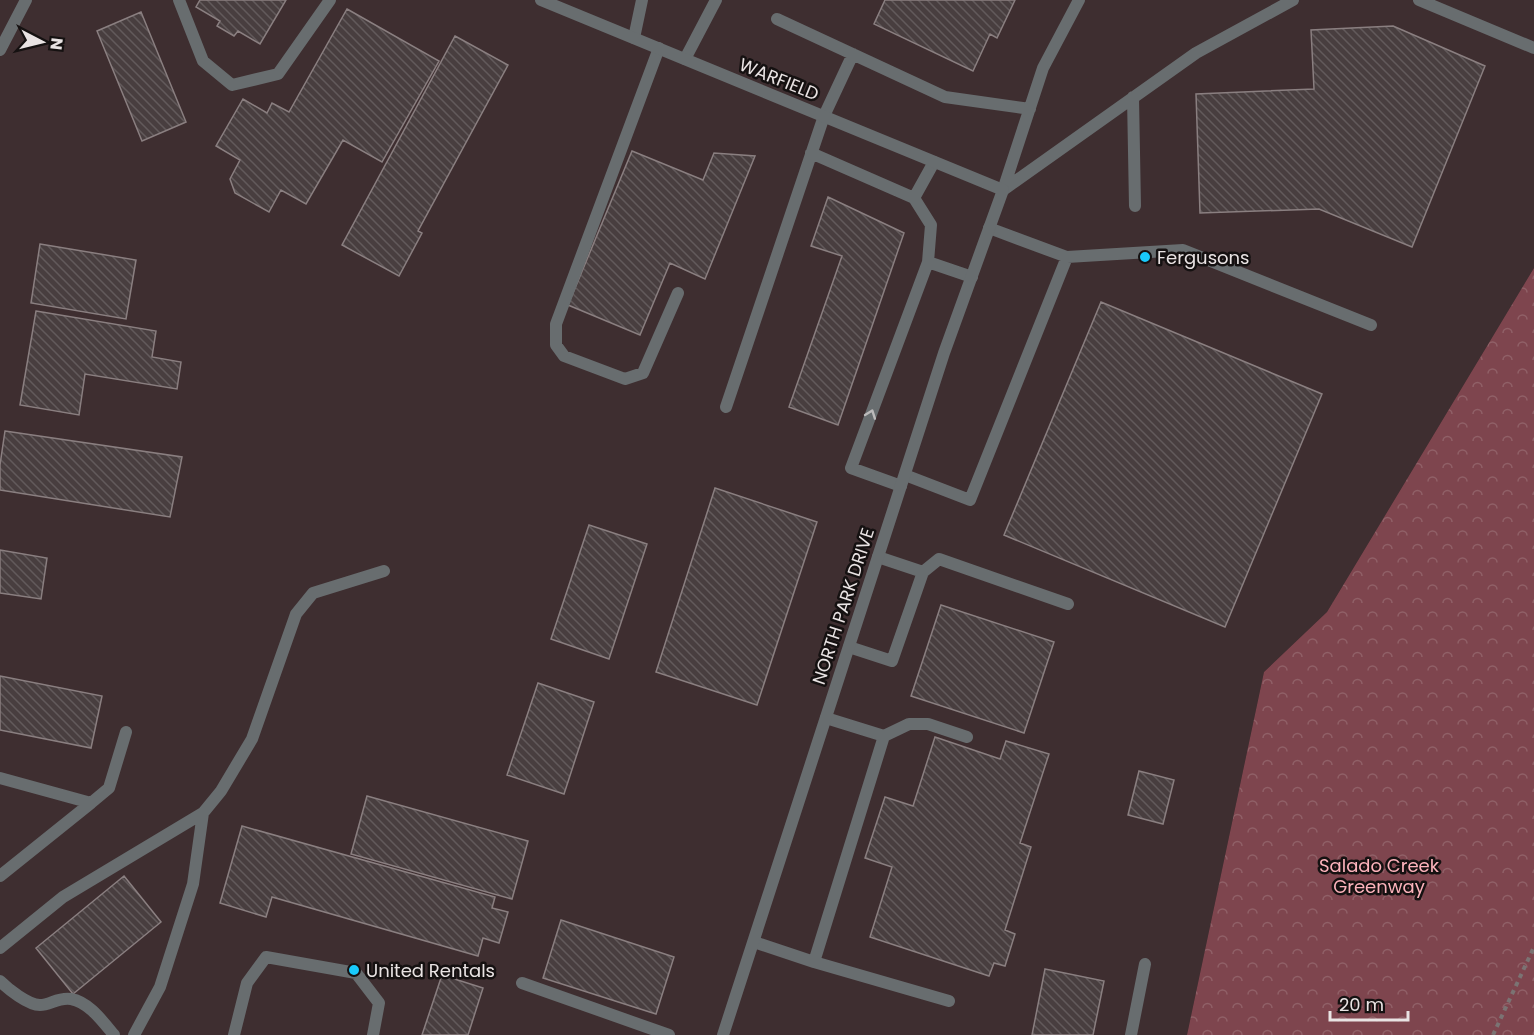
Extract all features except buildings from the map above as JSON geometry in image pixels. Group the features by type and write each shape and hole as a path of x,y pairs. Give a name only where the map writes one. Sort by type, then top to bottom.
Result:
{"street":[{"path":"0,50 13,21 26,0"},
{"path":"179,0 203,61 232,84 278,74 330,0"},
{"name":"WARFIELD","path":"542,0 1003,190"},
{"path":"634,38 642,0"},
{"path":"685,59 716,0"},
{"name":"NORTH PARK DRIVE","path":"723,1035 944,353 1003,190 1043,68 1079,0"},
{"path":"1003,190 1196,52 1293,0"},
{"path":"1419,0 1534,48"},
{"path":"777,19 945,98 1030,109"},
{"path":"658,48 556,324 556,345 564,356 625,379 643,373 678,293"},
{"path":"726,407 824,116 853,54"},
{"path":"1133,97 1135,206"},
{"path":"811,153 914,198 932,225 928,262 851,468 970,500 1067,257"},
{"path":"914,198 934,162"},
{"path":"989,228 1067,257 1183,250 1371,325"},
{"path":"928,262 972,277"},
{"path":"878,557 923,572"},
{"path":"849,647 892,661 923,572 939,559 1068,604"},
{"path":"0,948 63,897 203,813 221,791 252,739 296,614 313,593 384,571"},
{"path":"826,718 884,736 909,723 928,724 966,737"},
{"path":"0,876 109,788 126,732"},
{"path":"814,962 884,736"},
{"path":"0,778 91,804"},
{"path":"134,1035 160,987 193,884 203,813"},
{"path":"754,942 949,1001"},
{"path":"234,1035 248,982 266,957 356,973 378,1003 373,1035"},
{"path":"1131,1035 1145,964"},
{"path":"0,981 8,989 41,1005 57,999 73,999 94,1012 114,1035"},
{"path":"522,983 669,1035"}],"path":[{"path":"1493,1035 1534,947"}],"shaded area":[{"path":"0,0 1534,0 1534,268 1327,612 1264,672 1187,1035 0,1035"}],"green space":[{"name":"Salado Creek Greenway","path":"1534,268 1534,1035 1187,1035 1264,672 1327,612"}],"place":[{"name":"Fergusons","path":"1145,257"},
{"name":"United Rentals","path":"354,970"}]}
